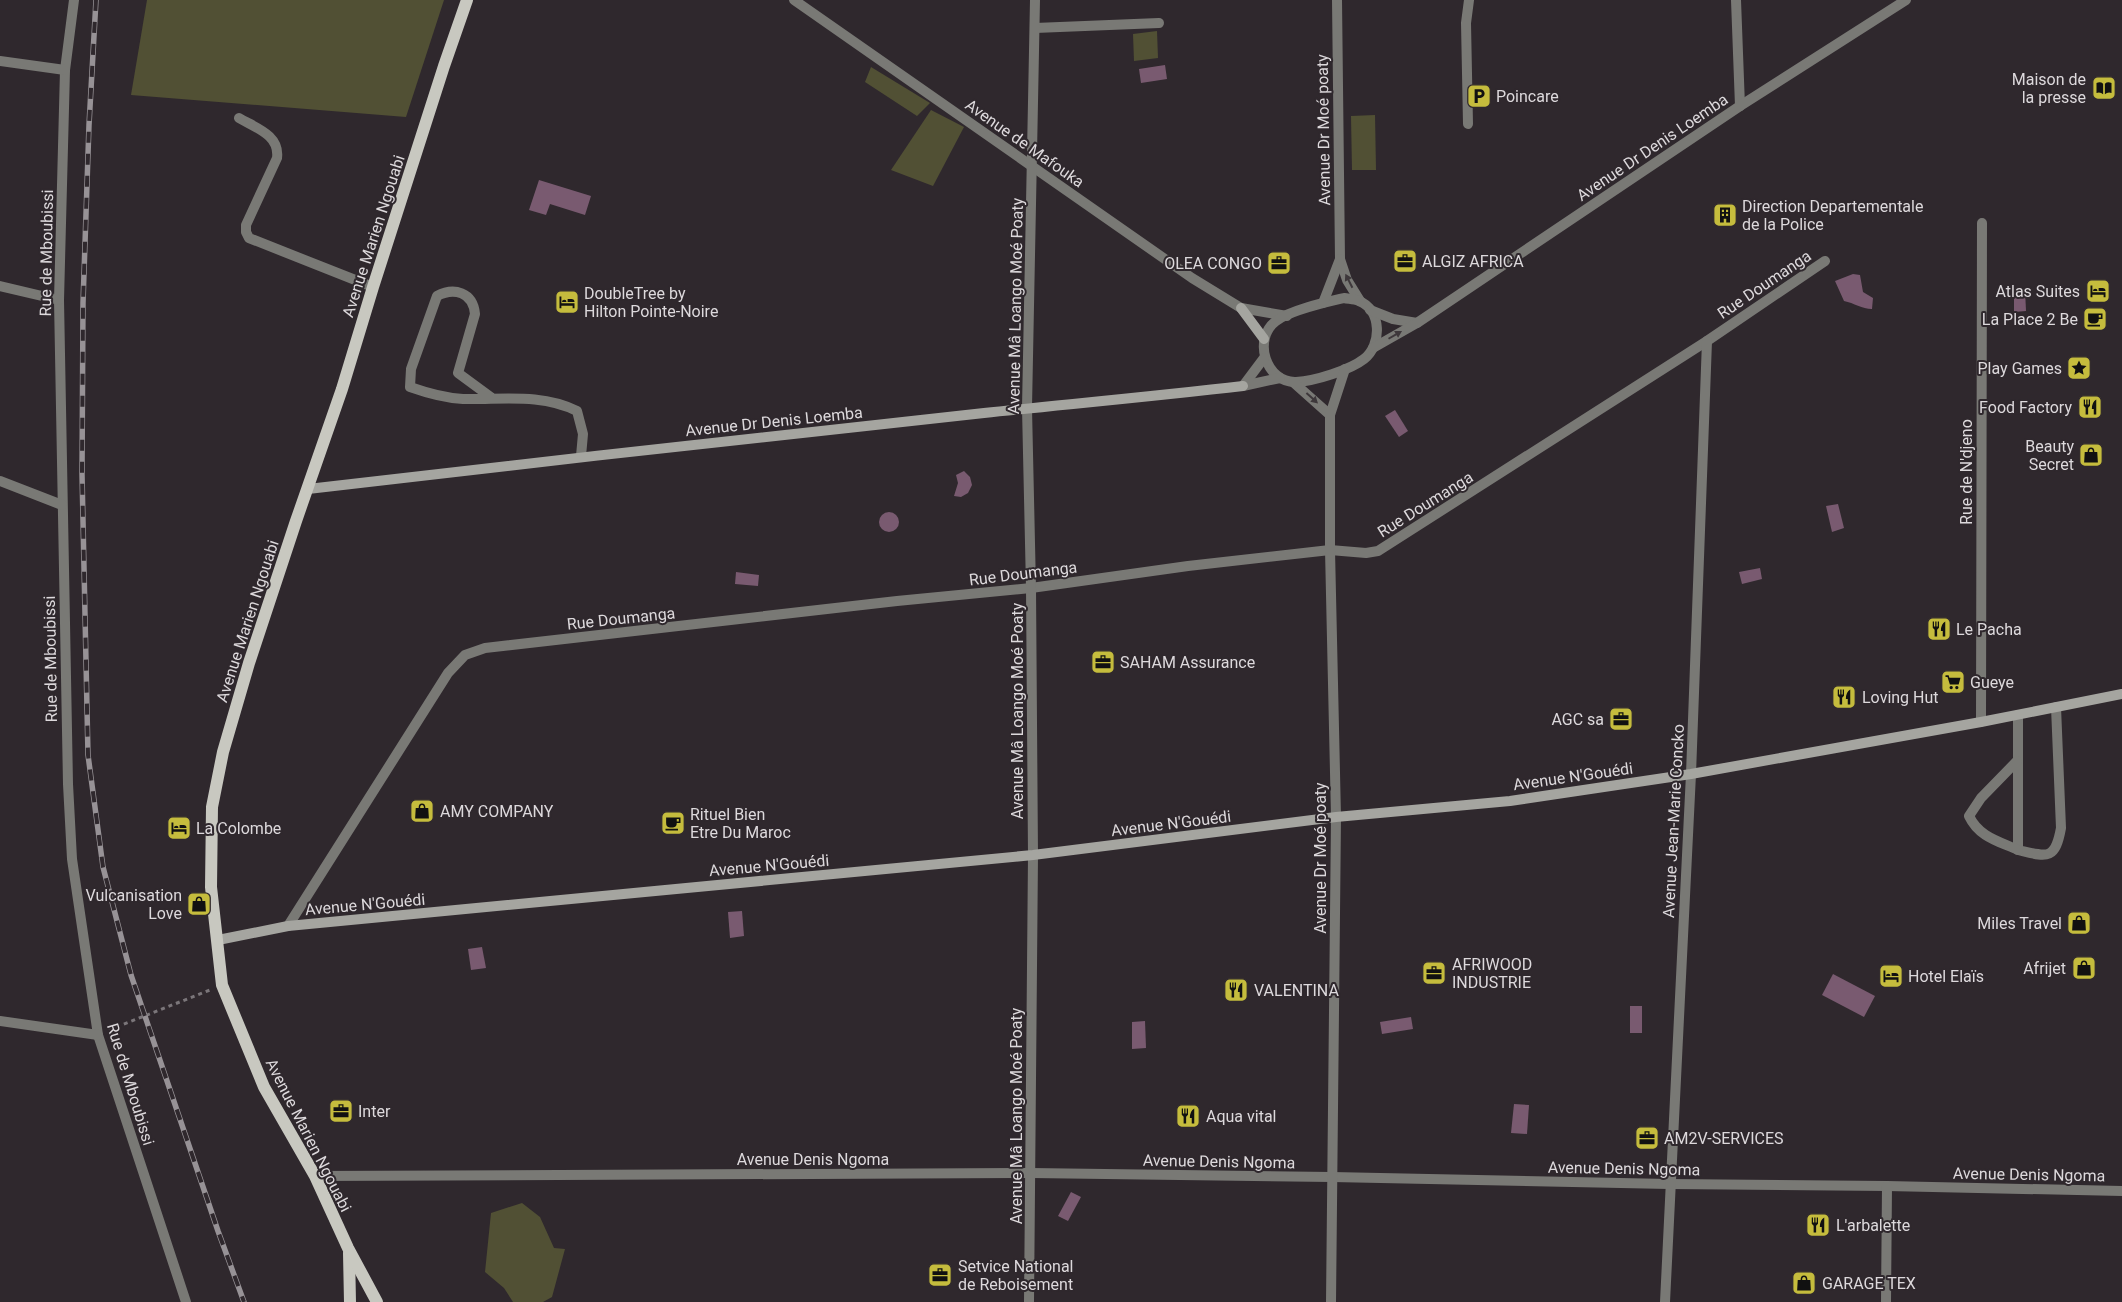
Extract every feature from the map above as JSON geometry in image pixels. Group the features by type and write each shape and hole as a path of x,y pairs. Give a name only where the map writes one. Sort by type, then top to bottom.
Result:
{"main road":[{"name":"Avenue Marien Ngouabi","path":"377,1302 348,1248 315,1176 264,1087 222,985 211,887 212,807 223,752 256,644 342,389 373,287 467,0"},
{"name":"Avenue Marien Ngouabi","path":"348,1248 350,1302"}],"street":[{"name":"Rue de Mboubissi","path":"74,0 65,70 59,300 68,784 72,859 98,1035 186,1302"},
{"name":"Avenue de Mafouka","path":"794,0 1192,278 1241,308 1286,316"},
{"name":"Avenue Mâ Loango Moé Poaty","path":"1029,1302 1032,1173 1033,855 1031,588 1027,408 1035,0"},
{"name":"Avenue Dr Moé poaty","path":"1337,0 1340,259 1347,280 1360,301"},
{"path":"1468,124 1466,23 1469,0"},
{"path":"1736,0 1740,106"},
{"name":"Avenue Dr Denis Loemba","path":"1373,348 1417,323 1740,106 1906,0"},
{"path":"1034,28 1159,23"},
{"path":"0,61 65,70"},
{"path":"239,118 273,138 278,150 277,158 246,225 246,232 249,238 373,287"},
{"name":"Rue de N'djeno","path":"1981,722 1982,223"},
{"name":"Avenue Dr Moé poaty","path":"1323,303 1340,259"},
{"name":"Rue Doumanga","path":"288,926 448,673 465,656 486,648 897,601 1031,588 1188,566 1330,550 1378,551 1708,341 1825,261"},
{"path":"0,286 59,300"},
{"path":"492,398 458,373 474,314 474,307 467,297 456,291 447,290 437,296 411,369 410,388 435,396 461,399 528,398 562,404 577,411 583,434 581,456"},
{"path":"1370,310 1376,322 1377,335 1373,348 1365,358 1345,369 1307,381 1294,382 1280,378 1270,370 1264,358 1264,339 1267,331 1276,321 1286,316 1323,303 1344,298 1360,301 1370,310 1393,319 1417,323"},
{"name":"Avenue de Mafouka","path":"1241,308 1264,339"},
{"name":"Avenue Jean-Marie Concko","path":"1665,1302 1691,774 1708,341"},
{"path":"1243,386 1264,358"},
{"name":"Avenue Dr Moé poaty","path":"1331,1302 1336,817 1330,550 1330,415 1345,369"},
{"name":"Avenue Dr Denis Loemba","path":"308,489 581,456 1027,408 1144,398 1243,386 1280,378"},
{"path":"1294,382 1330,415"},
{"path":"0,481 62,504"},
{"name":"Avenue N'Gouédi","path":"218,940 288,926 1033,855 1336,817 1510,801 1691,774 1981,722 2122,694"},
{"path":"2017,761 1981,798 1969,816 1974,826 1985,836 2018,850 2039,855 2051,854 2058,847 2061,828 2056,707"},
{"path":"2018,715 2018,850"},
{"path":"0,1021 98,1035"},
{"name":"Avenue Denis Ngoma","path":"315,1176 1032,1173 2122,1191"},
{"path":"1886,1302 1887,1186"}],"path":[{"path":"98,1035 222,985"}],"shaded area":[{"path":"147,0 444,0 406,117 131,95"},
{"path":"1157,31 1158,58 1134,61 1133,34"},
{"path":"1165,65 1167,79 1141,83 1139,69"},
{"path":"871,67 930,103 917,116 865,82"},
{"path":"931,110 964,127 933,186 891,170"},
{"path":"1375,115 1376,170 1352,170 1351,116"},
{"path":"539,180 591,196 585,215 550,204 546,215 529,210"},
{"path":"1853,274 1860,275 1863,292 1873,298 1872,309 1844,301 1835,281"},
{"path":"2014,289 2025,289 2026,311 2014,312"},
{"path":"1395,410 1408,431 1399,437 1385,416"},
{"path":"964,471 970,477 972,485 968,493 961,497 954,496 958,483 956,475"},
{"path":"1838,504 1844,528 1832,532 1826,506"},
{"path":"889,512 896,515 899,522 896,529 889,532 882,529 879,522 882,515"},
{"path":"1760,568 1762,579 1742,584 1739,572"},
{"path":"736,572 759,575 758,586 735,584"},
{"path":"742,911 744,936 730,938 728,912"},
{"path":"482,947 486,968 471,970 468,949"},
{"path":"1833,974 1875,996 1864,1017 1822,995"},
{"path":"1630,1006 1642,1006 1642,1033 1630,1033"},
{"path":"1411,1017 1413,1029 1382,1034 1380,1022"},
{"path":"1145,1021 1146,1048 1132,1049 1132,1022"},
{"path":"1514,1104 1529,1105 1527,1134 1511,1133"},
{"path":"1071,1192 1081,1197 1068,1221 1058,1216"},
{"path":"522,1203 540,1217 554,1248 565,1249 552,1297 543,1302 513,1302 504,1288 485,1272 491,1213"}],"railway":[{"path":"96,0 89,125 83,303 82,474 88,755 103,867 131,975 244,1302"}],"place":[{"name":"Maison de la presse","path":"2104,88"},
{"name":"Poincare","path":"1479,96"},
{"name":"Direction Departementale de la Police","path":"1725,215"},
{"name":"ALGIZ AFRICA","path":"1405,261"},
{"name":"OLEA CONGO","path":"1279,263"},
{"name":"Atlas Suites","path":"2098,291"},
{"name":"DoubleTree by Hilton Pointe-Noire","path":"567,302"},
{"name":"La Place 2 Be","path":"2095,319"},
{"name":"Play Games","path":"2079,368"},
{"name":"Food Factory","path":"2090,407"},
{"name":"Beauty Secret","path":"2091,455"},
{"name":"Le Pacha","path":"1939,629"},
{"name":"SAHAM Assurance","path":"1103,662"},
{"name":"Gueye","path":"1953,682"},
{"name":"Loving Hut","path":"1844,697"},
{"name":"AGC sa","path":"1621,719"},
{"name":"AMY COMPANY","path":"422,811"},
{"name":"Rituel Bien Etre Du Maroc","path":"673,823"},
{"name":"La Colombe","path":"179,828"},
{"name":"Vulcanisation Love","path":"199,904"},
{"name":"Miles Travel","path":"2079,923"},
{"name":"Afrijet","path":"2084,968"},
{"name":"AFRIWOOD INDUSTRIE","path":"1434,973"},
{"name":"Hotel Elaïs","path":"1891,976"},
{"name":"VALENTINA","path":"1236,990"},
{"name":"Inter","path":"341,1111"},
{"name":"Aqua vital","path":"1188,1116"},
{"name":"AM2V-SERVICES","path":"1647,1138"},
{"name":"L'arbalette","path":"1818,1225"},
{"name":"Setvice National de Reboisement","path":"940,1275"},
{"name":"GARAGE TEX","path":"1804,1283"}]}
